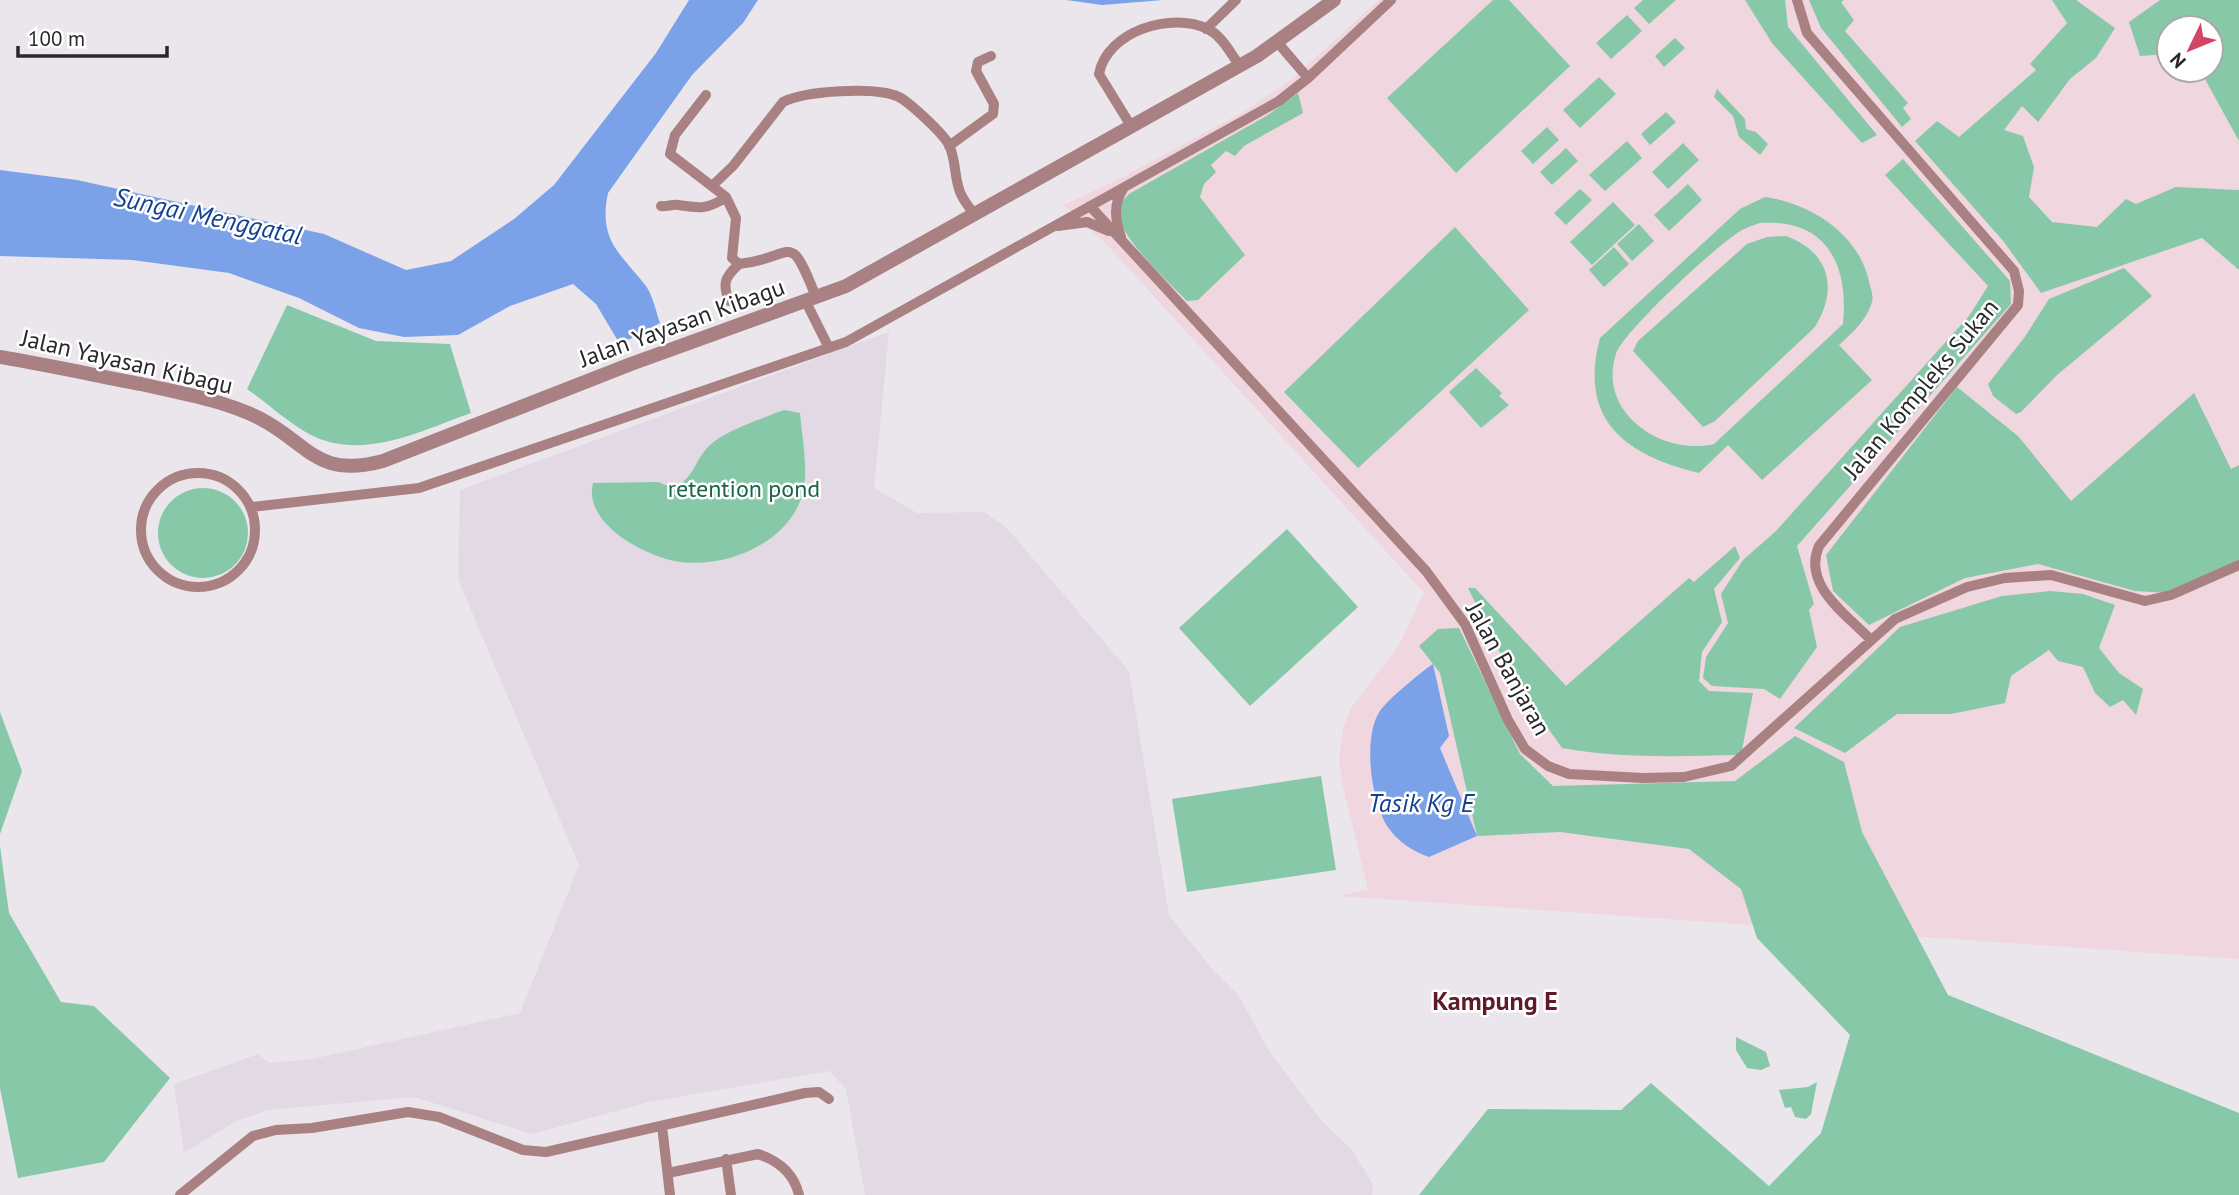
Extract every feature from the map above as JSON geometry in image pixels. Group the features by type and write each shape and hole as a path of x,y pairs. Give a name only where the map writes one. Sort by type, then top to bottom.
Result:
{"street":[{"path":"1206,29 1236,0"},
{"name":"Jalan Yayasan Kibagu","path":"0,356 188,394 259,418 324,462 356,467 398,457 631,364 811,300 875,272 1240,66 1278,43 1334,0"},
{"path":"251,507 419,488 829,348 889,320 1279,100 1308,78 1391,0"},
{"name":"Jalan Kompleks Sukan","path":"1797,0 1807,33 2014,271 2020,291 2018,305 1819,546 1814,557 1813,569 1820,587 1870,639"},
{"path":"1131,126 1099,74 1119,41 1157,24 1189,23 1219,37 1240,66"},
{"path":"1278,43 1308,78"},
{"path":"949,146 993,114 994,104 976,71 978,62 991,56"},
{"path":"712,186 733,166 773,113 792,98 861,91 888,93 901,98 949,146 959,191 974,214"},
{"path":"706,95 675,135 670,154 726,197 736,218 731,250 732,258 738,264"},
{"path":"1123,241 1116,214 1117,200 1125,187"},
{"path":"661,206 676,204 705,208 726,197"},
{"name":"Jalan Banjaran","path":"1090,205 1426,570 1465,625 1508,720 1525,749 1548,766 1569,774 1684,777 1731,765 1870,639 1895,620 1967,587 2005,578 2051,575 2145,601 2171,595 2239,565"},
{"path":"1052,227 1087,222 1123,241"},
{"path":"729,301 723,286 724,280 738,264 753,262 783,251 792,252 800,257 811,300 829,348"},
{"path":"194,472 222,477 244,495 251,507 256,531 254,545 239,572 224,582 206,587 176,583 156,568 147,556 142,536 143,515 156,490 174,478 194,472"},
{"path":"180,1195 253,1136 275,1130 312,1128 408,1112 439,1117 523,1150 546,1152 805,1093 818,1092 829,1099"},
{"path":"662,1126 670,1195"},
{"path":"667,1174 752,1153 766,1157 784,1168 796,1184 799,1195"},
{"path":"726,1159 732,1195"}],"shaded area":[{"path":"1379,0 2239,0 2239,959 1340,896 1368,890 1342,782 1339,760 1343,728 1351,708 1399,645 1424,593 1109,247 1064,205 1121,178 1243,112 1292,79"},
{"path":"889,332 874,488 917,513 984,512 1006,527 1129,671 1169,915 1212,969 1239,996 1269,1051 1319,1118 1351,1149 1373,1184 1372,1195 865,1195 846,1089 829,1071 649,1102 532,1134 414,1097 268,1110 236,1121 184,1153 174,1084 258,1054 269,1063 312,1059 520,1013 579,865 458,579 460,490"}],"green space":[{"path":"1493,0 1509,0 1570,66 1456,173 1387,98"},
{"path":"1643,0 1676,0 1649,24 1634,8"},
{"path":"1745,0 1785,0 1788,27 1877,135 1862,143 1772,43"},
{"path":"1809,0 1844,0 1841,2 1854,20 1845,31 1908,103 1903,108 1911,119 1902,127 1821,28"},
{"path":"2052,0 2076,0 2115,28 2096,58 2070,79 2038,122 2022,106 2004,130 2023,136 2034,167 2029,197 2052,222 2097,227 2126,199 2136,204 2176,187 2239,190 2239,270 2202,238 2041,293 2004,242 1915,141 1937,121 1959,137 2036,70 2030,64 2067,23"},
{"path":"2160,0 2239,0 2239,141 2208,84 2225,84 2225,14 2155,14 2155,55 2140,56 2129,22"},
{"path":"1627,15 1642,31 1611,59 1596,43"},
{"path":"1675,38 1685,48 1664,67 1655,56"},
{"path":"1599,77 1616,94 1580,128 1563,110"},
{"path":"1717,89 1745,119 1746,129 1756,132 1768,144 1760,155 1739,137 1733,116 1714,97"},
{"path":"1298,93 1303,113 1244,146 1235,156 1226,151 1211,165 1216,172 1204,184 1200,197 1245,255 1198,300 1187,301 1133,243 1119,217 1120,205 1129,194 1268,115"},
{"path":"1666,112 1676,122 1650,145 1641,134"},
{"path":"1547,127 1559,140 1533,164 1521,151"},
{"path":"1627,141 1642,158 1605,191 1589,175"},
{"path":"1683,143 1699,160 1668,189 1652,172"},
{"path":"1566,148 1578,161 1552,185 1540,172"},
{"path":"1903,159 2010,281 2011,304 1797,546 1814,604 1809,610 1817,647 1780,699 1764,689 1712,686 1703,678 1706,657 1728,623 1721,594 1743,560 1776,531 1969,316 1988,286 1885,175"},
{"path":"1688,184 1702,200 1669,231 1654,215"},
{"path":"1580,189 1592,200 1566,225 1554,213"},
{"path":"1765,197 1799,206 1830,223 1854,248 1863,264 1873,297 1863,321 1839,345 1872,380 1762,480 1728,445 1699,473 1650,456 1614,430 1602,412 1596,392 1595,367 1600,338 1740,209","holes":["1760,223 1783,223 1802,228 1817,237 1837,264 1842,282 1843,324 1714,444 1694,446 1674,443 1638,426 1625,412 1616,395 1613,375 1616,354 1622,343 1670,291 1739,232"]},
{"path":"1613,202 1635,225 1592,265 1570,242"},
{"path":"1639,224 1654,241 1632,261 1617,244"},
{"path":"1455,227 1529,310 1358,468 1284,392"},
{"path":"1786,236 1801,243 1821,262 1828,286 1822,314 1814,328 1715,421 1703,427 1633,351 1638,341 1747,244 1767,237"},
{"path":"1614,247 1629,264 1604,287 1589,270"},
{"path":"2124,268 2152,296 2057,375 2021,412 2016,414 1993,396 1988,384 2024,338 2049,299"},
{"path":"287,305 376,341 450,344 471,413 411,435 370,444 329,442 309,434 247,389"},
{"path":"1476,368 1502,393 1499,396 1509,405 1481,428 1449,392"},
{"path":"1957,387 2018,436 2071,501 2194,393 2231,469 2239,465 2239,564 2169,593 2135,591 2038,564 1965,578 1869,625 1833,591 1826,555"},
{"name":"retention pond","path":"784,410 800,413 805,456 804,489 793,516 766,542 730,558 711,562 674,561 632,544 606,523 597,511 592,498 593,483 658,482 673,488 686,479 704,452 716,440 744,425"},
{"path":"194,488 212,488 228,495 241,508 248,524 248,542 241,558 228,571 212,578 194,578 178,571 165,558 158,542 158,524 165,508 178,495"},
{"path":"1287,529 1358,607 1250,706 1179,628"},
{"path":"1735,546 1740,558 1714,589 1722,622 1702,652 1699,681 1709,691 1753,693 1741,755 1629,755 1562,748 1512,677 1468,588 1475,588 1566,686 1689,578 1694,582"},
{"path":"2050,591 2083,594 2115,605 2099,648 2119,673 2143,689 2136,715 2123,700 2110,707 2095,693 2083,667 2058,661 2049,650 2011,676 2005,703 1951,714 1897,714 1845,753 1794,728 1900,627 2002,596"},
{"path":"1459,628 1520,754 1553,786 1735,781 1795,736 1844,762 1862,832 1948,995 2239,1113 2239,1195 1419,1195 1488,1109 1621,1110 1651,1083 1769,1186 1821,1133 1850,1035 1757,938 1741,889 1689,849 1560,832 1477,836 1440,673 1419,646 1438,629"},
{"path":"0,712 22,771 0,834"},
{"path":"1321,776 1336,870 1187,892 1172,799"},
{"path":"0,846 9,913 61,1002 94,1006 170,1078 104,1162 18,1178 0,1088"},
{"path":"1736,1037 1766,1052 1770,1066 1761,1070 1747,1068 1736,1050"},
{"path":"1817,1082 1811,1114 1806,1119 1795,1117 1791,1107 1785,1108 1779,1090 1808,1087"}],"water":[{"name":"Sungai Menggatal","path":"689,0 758,0 743,23 692,75 608,193 606,223 609,234 620,254 646,286 660,323 630,339 618,341 596,304 573,284 510,306 458,335 404,337 359,328 299,298 229,273 132,260 0,256 0,170 77,180 324,234 406,270 451,261 514,219 554,185 656,53"},
{"path":"1066,0 1163,0 1102,5"},
{"name":"Tasik Kg E","path":"1433,664 1449,736 1440,748 1477,836 1429,857 1403,843 1383,819 1374,789 1370,754 1374,723 1380,711 1397,693"}],"district":[{"name":"Kampung E","path":"1495,1001"}]}
